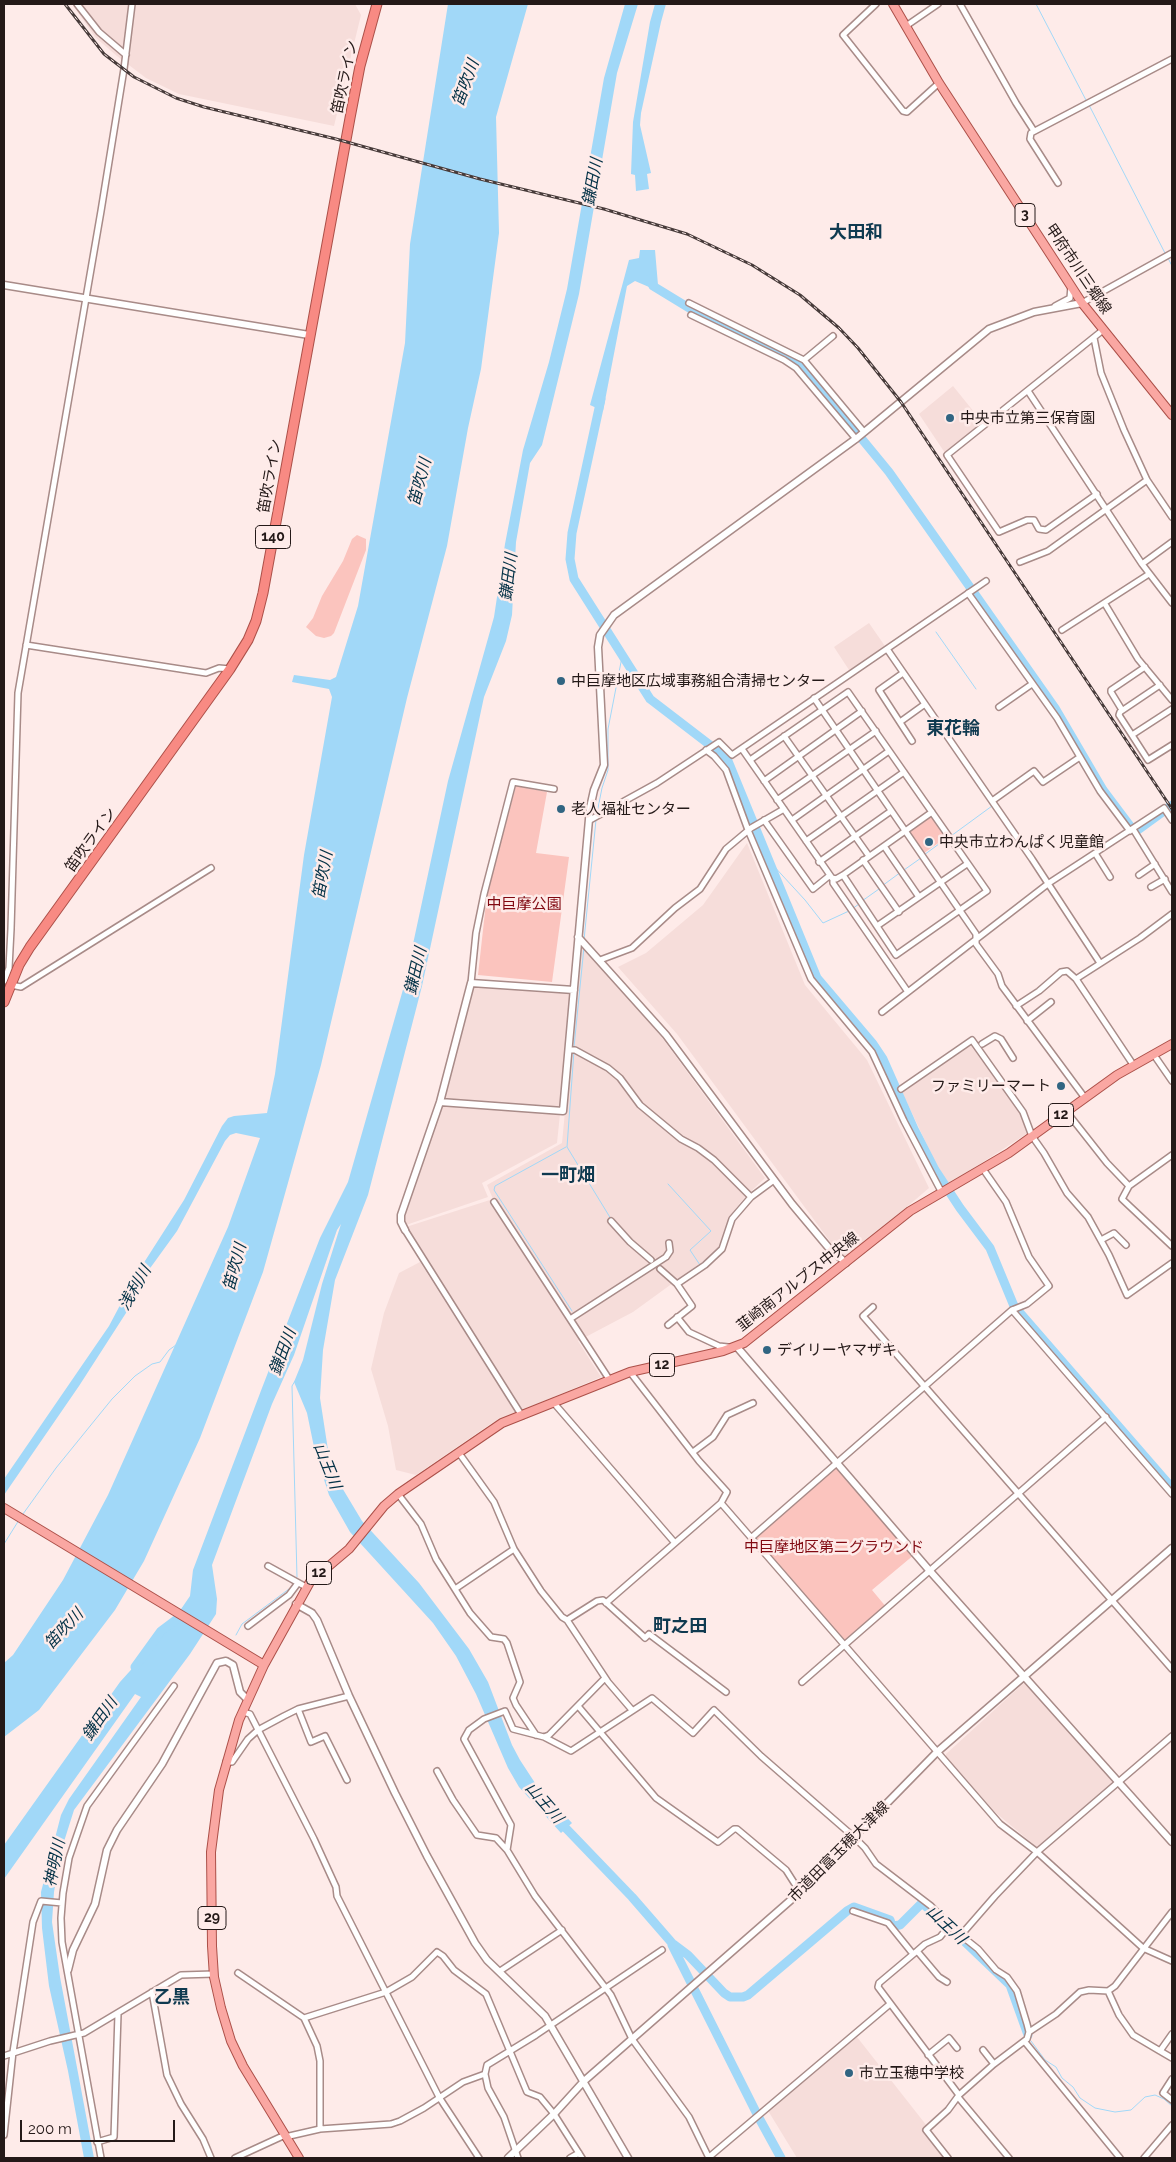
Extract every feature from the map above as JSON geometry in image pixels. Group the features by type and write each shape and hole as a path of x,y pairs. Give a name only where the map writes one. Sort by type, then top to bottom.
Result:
{"highway":[{"name":"笛吹ライン","path":"4,1002 6,983 230,669 248,640 256,621 263,593 360,66 377,4"}],"main road":[{"name":"甲府市川三郷線","path":"894,4 939,83 1082,303 1172,415"},
{"name":"韮崎南アルプス中央線","path":"264,1665 306,1587 315,1576 350,1549 384,1506 398,1494 502,1423 608,1379 737,1347 846,1263 899,1219 983,1169 1084,1098 1172,1044"},
{"path":"4,1508 264,1665"},
{"name":"29","path":"264,1665 242,1712 226,1762 217,1805 211,1852 212,1946 214,1974 224,2019 237,2053 254,2087 298,2158"}],"street":[{"path":"77,4 99,32 126,54"},
{"path":"132,4 126,54 18,694 9,968 6,983 21,987 211,868"},
{"path":"876,4 843,36 903,111 907,112 939,83"},
{"path":"906,26 938,4"},
{"path":"960,4 1034,131"},
{"path":"1058,183 1029,136 1034,131 1087,102 1172,59"},
{"path":"440,1102 563,1110 590,820 594,790 604,765 597,658 601,634 606,625 619,610 860,436 989,329 1003,322 1052,308 1082,303 1169,255"},
{"path":"4,284 84,299 309,335"},
{"path":"1052,308 1070,298 1070,285"},
{"path":"689,303 804,360 860,436"},
{"path":"691,315 784,360 796,368 860,436"},
{"path":"1097,494 1046,530 1039,529 1034,520 1027,520 999,532 947,455 1103,330"},
{"path":"804,360 833,336"},
{"path":"1094,338 1105,385 1147,480 1172,517"},
{"path":"1028,391 1142,564 1172,603"},
{"path":"1020,562 1048,551 1147,480"},
{"path":"1142,564 1172,542"},
{"path":"1062,630 1149,574"},
{"path":"590,820 657,783 719,742 732,755 742,749 986,581"},
{"path":"969,593 1057,718 1100,791 1132,830 1156,864 1172,892"},
{"path":"1105,604 1145,667 1172,700"},
{"path":"26,645 206,673 219,668 230,669"},
{"path":"887,649 1048,883 1100,963"},
{"path":"1122,710 1110,692 1111,690 1145,667"},
{"path":"904,673 879,690 912,741"},
{"path":"999,707 1032,684"},
{"path":"1160,685 1122,710 1119,715 1148,760 1172,745"},
{"path":"750,760 848,692 987,891 896,955 843,875"},
{"path":"814,698 976,934 976,944 998,974 1002,986 1084,1098"},
{"path":"900,722 925,704"},
{"path":"1132,735 1172,709"},
{"path":"764,780 862,711"},
{"path":"777,800 876,731"},
{"path":"784,736 869,856"},
{"path":"710,748 726,770 811,980 872,1052 904,1121 946,1190"},
{"path":"742,749 908,992"},
{"path":"792,820 889,751"},
{"path":"993,803 1034,771 1043,782 1080,757"},
{"path":"806,841 904,772"},
{"path":"522,1416 405,1230 402,1215 440,1102 471,983 476,933 484,894 513,782 554,789"},
{"path":"882,1012 1048,883 1164,808 1172,820"},
{"path":"600,960 632,948 675,908 700,889 726,849 758,823 784,809"},
{"path":"819,862 890,811"},
{"path":"764,820 812,889 831,877 843,875 932,812"},
{"path":"884,846 919,897"},
{"path":"1095,853 1110,877"},
{"path":"863,860 898,912"},
{"path":"877,926 967,864"},
{"path":"1139,875 1156,864"},
{"path":"1151,887 1165,880"},
{"path":"1076,979 1172,914"},
{"path":"578,937 666,1035 774,1180 828,1247 846,1263"},
{"path":"1016,1006 1039,991 1061,972 1067,971 1076,979 1134,1066"},
{"path":"471,983 574,990"},
{"path":"1027,1021 1051,1002"},
{"path":"982,1044 995,1036 1001,1039 1013,1058"},
{"path":"901,1089 972,1040 1022,1112 1032,1136 1067,1193 1088,1218 1101,1240 1127,1295 1172,1263"},
{"path":"568,1050 575,1050 614,1073 627,1086 640,1105 681,1139 698,1148 714,1160 751,1197"},
{"path":"1154,1055 1172,1081"},
{"path":"1066,1111 1107,1163 1129,1186"},
{"path":"1172,1155 1129,1186 1122,1199 1172,1246"},
{"path":"751,1538 1015,1309 1027,1304 1049,1286 1030,1257 1006,1202 983,1169"},
{"path":"677,1284 717,1255 722,1249 732,1219 751,1197 774,1180"},
{"path":"494,1202 608,1379"},
{"path":"611,1221 651,1260"},
{"path":"1101,1240 1114,1232 1126,1245"},
{"path":"570,1319 666,1257 670,1251 669,1243"},
{"path":"660,1269 677,1284 692,1306 668,1325"},
{"path":"873,1307 863,1316 1172,1669"},
{"path":"1015,1309 1172,1494"},
{"path":"678,1317 688,1332 725,1348 737,1347 838,1462 929,1570 1172,1842"},
{"path":"606,1603 633,1577 721,1503 727,1492 630,1372"},
{"path":"553,1402 675,1543"},
{"path":"693,1452 713,1437 727,1415 753,1402"},
{"path":"802,1682 1106,1417"},
{"path":"459,1453 494,1502 514,1549 541,1591 562,1617 568,1620 605,1678 632,1710"},
{"path":"398,1494 421,1524 436,1559 470,1613 491,1637 504,1639 507,1643 520,1682 513,1698 536,1735"},
{"path":"721,1503 1000,1824 1037,1852 1143,1948 1172,1961"},
{"name":"市道田富玉穂大津線","path":"508,2158 516,2155 584,2081 800,1892 938,1752 1110,1600 1172,1548"},
{"path":"455,1589 514,1549"},
{"path":"268,1566 306,1587"},
{"path":"248,1626 295,1590 298,1583"},
{"path":"568,1620 597,1601 603,1600 646,1638 649,1634 726,1692"},
{"path":"296,1604 312,1613 317,1620 349,1696 395,1793 449,1897 481,1953 534,2003 550,2024 628,2158"},
{"path":"68,1970 73,1950 95,1904 110,1845 117,1830 162,1764 217,1663 226,1661 233,1665 240,1692 247,1699"},
{"path":"544,1737 549,1735 605,1678"},
{"path":"101,2158 76,2035 68,1970 62,1942 60,1903 69,1858 87,1806 174,1686"},
{"path":"226,1762 232,1762 248,1738 258,1730 298,1710 349,1696"},
{"path":"507,1850 511,1825 464,1739 469,1730 484,1719 505,1711 511,1728 544,1737 571,1751 652,1698 693,1733 714,1710 761,1756 854,1837 865,1848 876,1864 931,1906 1013,1984 1029,2032"},
{"path":"578,1706 649,1790 666,1806 718,1842 734,1829 737,1829 786,1870 800,1892"},
{"path":"298,1710 311,1742 325,1736 347,1780"},
{"path":"242,1712 250,1714 314,1839 336,1887 337,1896 439,2097 479,2158"},
{"path":"961,1935 1037,1852 1172,1736"},
{"path":"437,1772 453,1800 477,1835 496,1838 507,1850 535,1896 606,1988 632,2039 690,2117 709,2158 890,2004"},
{"path":"4,2135 13,2052 33,1922 41,1901 60,1903"},
{"path":"853,1911 888,1923 939,1977 947,1982"},
{"path":"948,2158 926,2130 994,2064 1025,2042 1029,2032 1056,2014 1080,1992 1089,1990 1108,1991 1115,1986 1172,1912"},
{"path":"950,1925 940,1937 925,1944 879,1983 878,1988 959,2096 1009,2158"},
{"path":"500,1971 562,1930"},
{"path":"516,2155 504,2117 488,2088 485,2074 487,2065 510,2052 662,1950"},
{"path":"304,2018 386,1992 412,1977 437,1952 443,1956 454,1970 486,1994 527,2092 540,2097 554,2114 580,2156 570,2158"},
{"path":"238,1973 304,2018 317,2046 320,2061 320,2129"},
{"path":"4,2056 59,2038 76,2035 118,2014 181,1975 214,1974"},
{"path":"1108,1991 1119,2015 1133,2035 1172,2058"},
{"path":"152,1992 168,2075 181,2104 203,2139 211,2158"},
{"path":"97,2142 114,2137 118,2014"},
{"path":"1160,2051 1172,2034"},
{"path":"928,2055 949,2038 957,2048"},
{"path":"1025,2042 1120,2158"},
{"path":"983,2050 994,2064"},
{"path":"235,2158 285,2136 320,2129 391,2124 400,2121 424,2108 463,2082 485,2074"},
{"path":"1172,2079 1163,2092 1172,2100"},
{"path":"1144,2158 1172,2125"}],"shaded area":[{"path":"72,4 355,4 361,15 334,126 179,94 146,78 117,56 95,37"},
{"name":"中央市立第三保育園","path":"953,386 983,423 945,453 919,414"},
{"path":"869,623 887,649 851,673 834,647"},
{"path":"747,843 805,985 867,1060 929,1188 846,1259 840,1255 677,1034 618,967 646,953 703,905"},
{"path":"581,944 660,1035 765,1178 745,1197 728,1218 718,1248 706,1259 633,1312 578,1341 601,1377 523,1410 406,1227 493,1199 487,1185 562,1143"},
{"path":"474,986 570,993 560,1107 444,1099"},
{"path":"971,1044 1020,1113 1028,1133 949,1184 937,1166 902,1092"},
{"path":"442,1104 560,1114 557,1143 482,1183 488,1197 406,1225 404,1216"},
{"path":"420,1262 516,1413 492,1423 416,1475 396,1470 388,1426 371,1369 384,1313 399,1273"},
{"path":"1025,1682 1114,1783 1038,1848 996,1813 946,1757 946,1754"},
{"name":"市立玉穂中学校","path":"857,2037 927,2126 923,2130 945,2158 797,2158 767,2109"}],"green space":[{"path":"357,535 366,539 366,550 334,633 324,638 316,636 306,627 313,618 322,596 343,561 352,539"},
{"name":"中巨摩公園","path":"516,786 547,792 536,853 569,857 552,982 478,975 487,894"},
{"path":"932,815 947,837 924,853 908,831"},
{"name":"中巨摩地区第二グラウンド","path":"838,1462 915,1554 872,1590 887,1608 845,1645 751,1538"}],"water":[{"path":"448,4 528,4 496,117 499,233 481,369 468,428 447,546 407,698 321,1065 263,1272 200,1438 144,1561 115,1610 39,1710 4,1737 4,1663 13,1655 63,1580 108,1495 228,1227 260,1138 236,1133 230,1135 225,1141 177,1231 143,1278 126,1313 79,1386 4,1495 4,1479 109,1326 136,1275 184,1200 222,1126 228,1118 234,1116 267,1113 275,1074 304,855 332,697 329,689 292,682 294,675 330,680 336,677 358,606 405,343 410,244"},
{"name":"神明川","path":"625,4 638,4 617,73 579,294 542,445 530,463 516,542 512,615 506,641 484,697 422,986 368,1195 335,1280 323,1350 320,1398 328,1450 341,1486 362,1521 419,1583 469,1649 488,1682 512,1745 520,1760 537,1786 572,1823 561,1833 519,1787 508,1768 476,1694 456,1656 433,1623 350,1532 329,1495 315,1452 307,1413 294,1382 303,1360 322,1284 341,1224 337,1230 294,1355 272,1404 212,1565 217,1599 216,1614 190,1654 74,1810 61,1851 54,1892 52,1922 60,1977 94,2158 84,2158 68,2071 49,1986 42,1928 41,1892 61,1815 69,1799 141,1697 135,1694 4,1879 4,1845 120,1682 166,1631 190,1596 193,1570 262,1388 320,1238 348,1182 404,986 448,781 494,617 505,544 523,450 549,362 567,289 604,78"},
{"path":"655,4 666,4 641,113 640,125 651,173 647,174 649,189 636,191 635,175 631,174 633,122 650,22"},
{"path":"640,250 655,250 658,285 656,290 635,281 627,286 603,411 590,405 629,260 639,258"}],"waterway":[{"path":"1036,4 1087,102"},
{"path":"1089,105 1166,255"},
{"path":"1168,258 1172,266"},
{"path":"650,279 653,286 694,311 792,361 800,367 829,399 889,472 1055,708 1103,790 1130,826"},
{"path":"601,399 572,533 570,559 574,579 650,699 723,755 728,761 817,978 873,1044 883,1059 914,1129 935,1170 990,1248 1014,1306 1172,1488"},
{"path":"936,632 976,689"},
{"path":"597,813 608,770 608,729 622,657"},
{"path":"1139,829 1172,805"},
{"path":"951,836 992,806"},
{"path":"1004,814 1022,840"},
{"path":"584,940 596,820"},
{"path":"924,855 947,838"},
{"path":"1027,847 1049,880"},
{"path":"904,870 921,858"},
{"path":"771,863 823,923 849,911"},
{"path":"882,886 901,872"},
{"path":"1054,888 1071,914"},
{"path":"862,901 879,889"},
{"path":"852,909 859,904"},
{"path":"574,1047 584,947"},
{"path":"574,1051 567,1147 611,1219"},
{"path":"566,1147 495,1186 494,1190 572,1311"},
{"path":"668,1184 711,1231 690,1250 700,1265 698,1267"},
{"path":"626,1234 649,1255"},
{"path":"23,1514 56,1468 112,1399 135,1376 152,1364 160,1362 169,1350 176,1345"},
{"path":"295,1381 292,1386 297,1577"},
{"path":"4,1544 19,1520"},
{"path":"236,1635 242,1624 293,1586"},
{"name":"鎌田川","path":"135,1667 161,1631 181,1616"},
{"path":"208,1687 215,1672"},
{"name":"山王川","path":"558,1820 632,1897 672,1943 688,1955 730,1997 748,1995 854,1907 890,1920 892,1926 900,1925 922,1903 955,1933"},
{"name":"山王川","path":"965,1942 1010,1985 1028,2035"},
{"path":"672,1945 781,2158"},
{"name":"山王川","path":"1031,2041 1045,2060 1056,2067 1062,2078 1073,2087 1080,2098 1095,2108 1115,2112 1131,2110 1145,2097 1155,2095 1164,2099 1172,2106"}],"railway":[{"path":"65,4 104,54 134,77 176,98 204,107 336,139 480,179 604,209 687,234 752,265 800,295 839,328 858,348 901,402 1172,809"}],"place":[{"name":"中央市立第三保育園","path":"950,418"},
{"name":"中巨摩地区広域事務組合清掃センター","path":"561,681"},
{"name":"老人福祉センター","path":"561,809"},
{"name":"中央市立わんぱく児童館","path":"929,842"},
{"name":"ファミリーマート","path":"1061,1086"},
{"name":"デイリーヤマザキ","path":"767,1350"},
{"name":"市立玉穂中学校","path":"849,2073"}],"district":[{"name":"大田和","path":"856,233"},
{"name":"東花輪","path":"953,729"},
{"name":"一町畑","path":"568,1176"},
{"name":"町之田","path":"680,1627"},
{"name":"乙黒","path":"172,1998"}],"water label":[{"name":"笛吹川","path":"466,83"},
{"name":"笛吹川","path":"420,482"},
{"name":"笛吹川","path":"323,875"},
{"name":"笛吹川","path":"235,1267"},
{"name":"浅利川","path":"135,1288"},
{"name":"笛吹川","path":"64,1629"}]}
